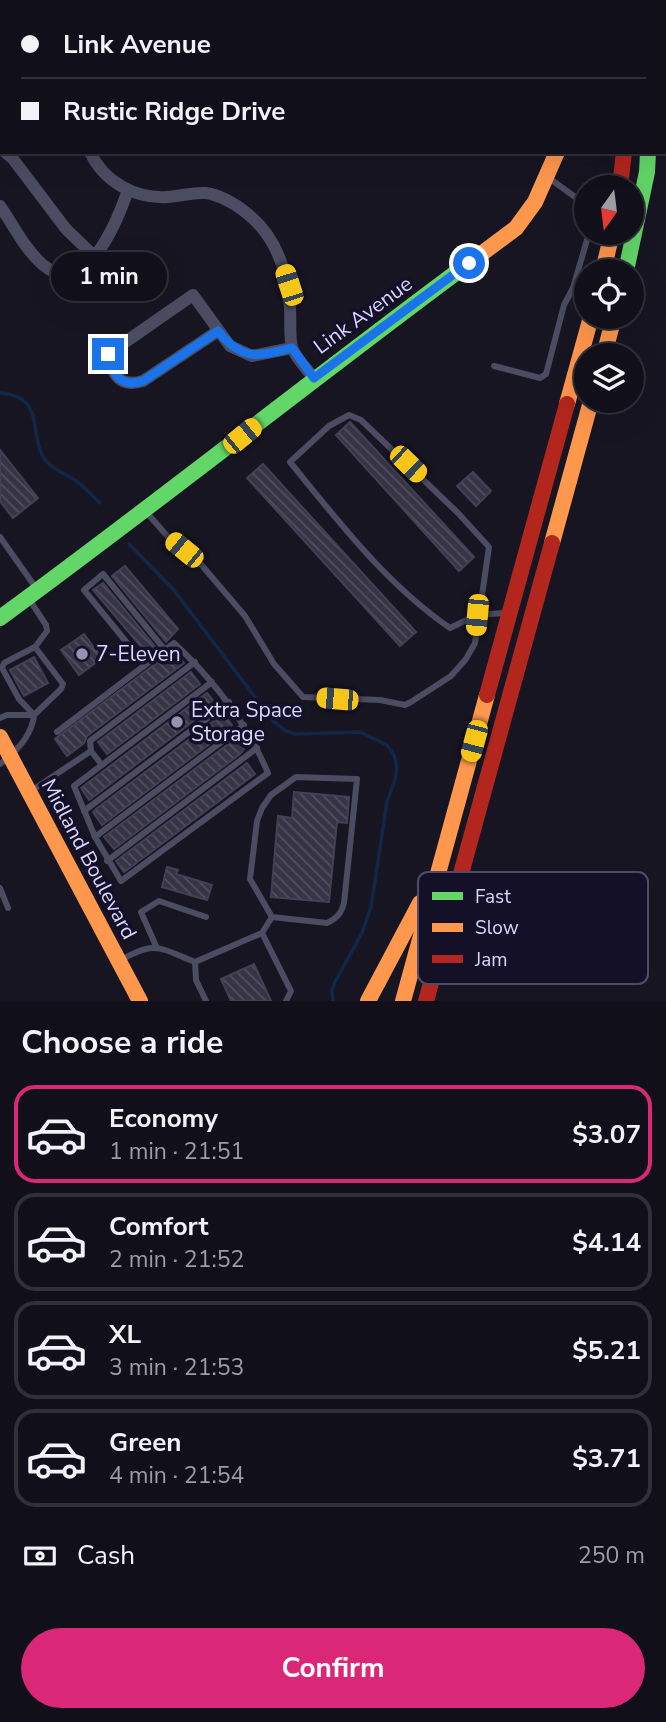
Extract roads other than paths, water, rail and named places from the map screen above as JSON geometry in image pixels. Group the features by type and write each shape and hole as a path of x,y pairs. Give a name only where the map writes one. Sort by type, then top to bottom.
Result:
{"main road":[{"name":"Link Avenue","path":"0,618 145,511 314,378 516,228 535,202 556,154"},
{"path":"622,175 624,154"},
{"path":"629,259 645,182 648,154"},
{"path":"438,872 588,329"},
{"path":"462,872 588,413"},
{"name":"Midland Boulevard","path":"0,737 5,760 29,792 140,1001"},
{"path":"368,1001 418,908"},
{"path":"403,1001 418,946"}],"street":[{"path":"5,154 13,159 66,229 93,256"},
{"path":"91,154 97,167 114,183 128,190 152,197 208,193 244,210 259,224 272,240 289,285 292,348 314,378"},
{"path":"0,206 27,248 43,266 58,276 68,276 79,271 110,234 128,190"},
{"path":"218,331 143,381 124,383 110,366 108,354 192,295 230,346 252,355 292,348"}],"lane":[{"path":"547,177 574,196"},
{"path":"494,366 540,378 546,374 564,305 573,288 586,245"},
{"path":"145,511 169,538 199,562 238,607 274,664 303,696 380,700 405,705 451,676 466,659 475,643 477,615 489,547 458,513 360,420 349,415 329,426 290,462 347,531 420,608 450,628 477,615 509,612"},
{"path":"0,537 33,593 47,631 35,647 4,663 2,668 19,699 34,715"},
{"path":"145,665 84,590 103,574 165,650"},
{"path":"57,732 174,643 195,662 212,682 229,702 257,748 268,773 121,881 95,837 74,786 212,682"},
{"path":"5,760 24,740 34,715 61,689 62,684 35,647"},
{"path":"102,765 91,751 90,741 195,662"},
{"path":"84,811 229,702"},
{"path":"0,718 7,715 34,715"},
{"path":"95,837 244,725"},
{"path":"107,861 257,748"},
{"path":"29,792 91,751"},
{"path":"296,777 357,779 341,913 327,923 272,917 250,879 257,821 262,808 271,795 296,777"},
{"path":"0,888 8,908"},
{"path":"156,946 141,912 159,901 206,917"},
{"path":"119,961 143,948 156,946 195,962 262,933 272,917"},
{"path":"262,933 291,991 286,1001"},
{"path":"195,962 196,980 206,1001"}],"waterway":[{"path":"0,393 15,396 25,402 31,410 41,453 48,463 76,481 100,503"},
{"path":"129,544 173,589 274,722 286,731 296,734 360,732 387,745 394,755 397,767 387,802 371,907 362,933 335,982 332,990 333,1001"}],"place":[{"name":"7-Eleven","path":"82,654"},
{"name":"Extra Space Storage","path":"177,722"}]}
